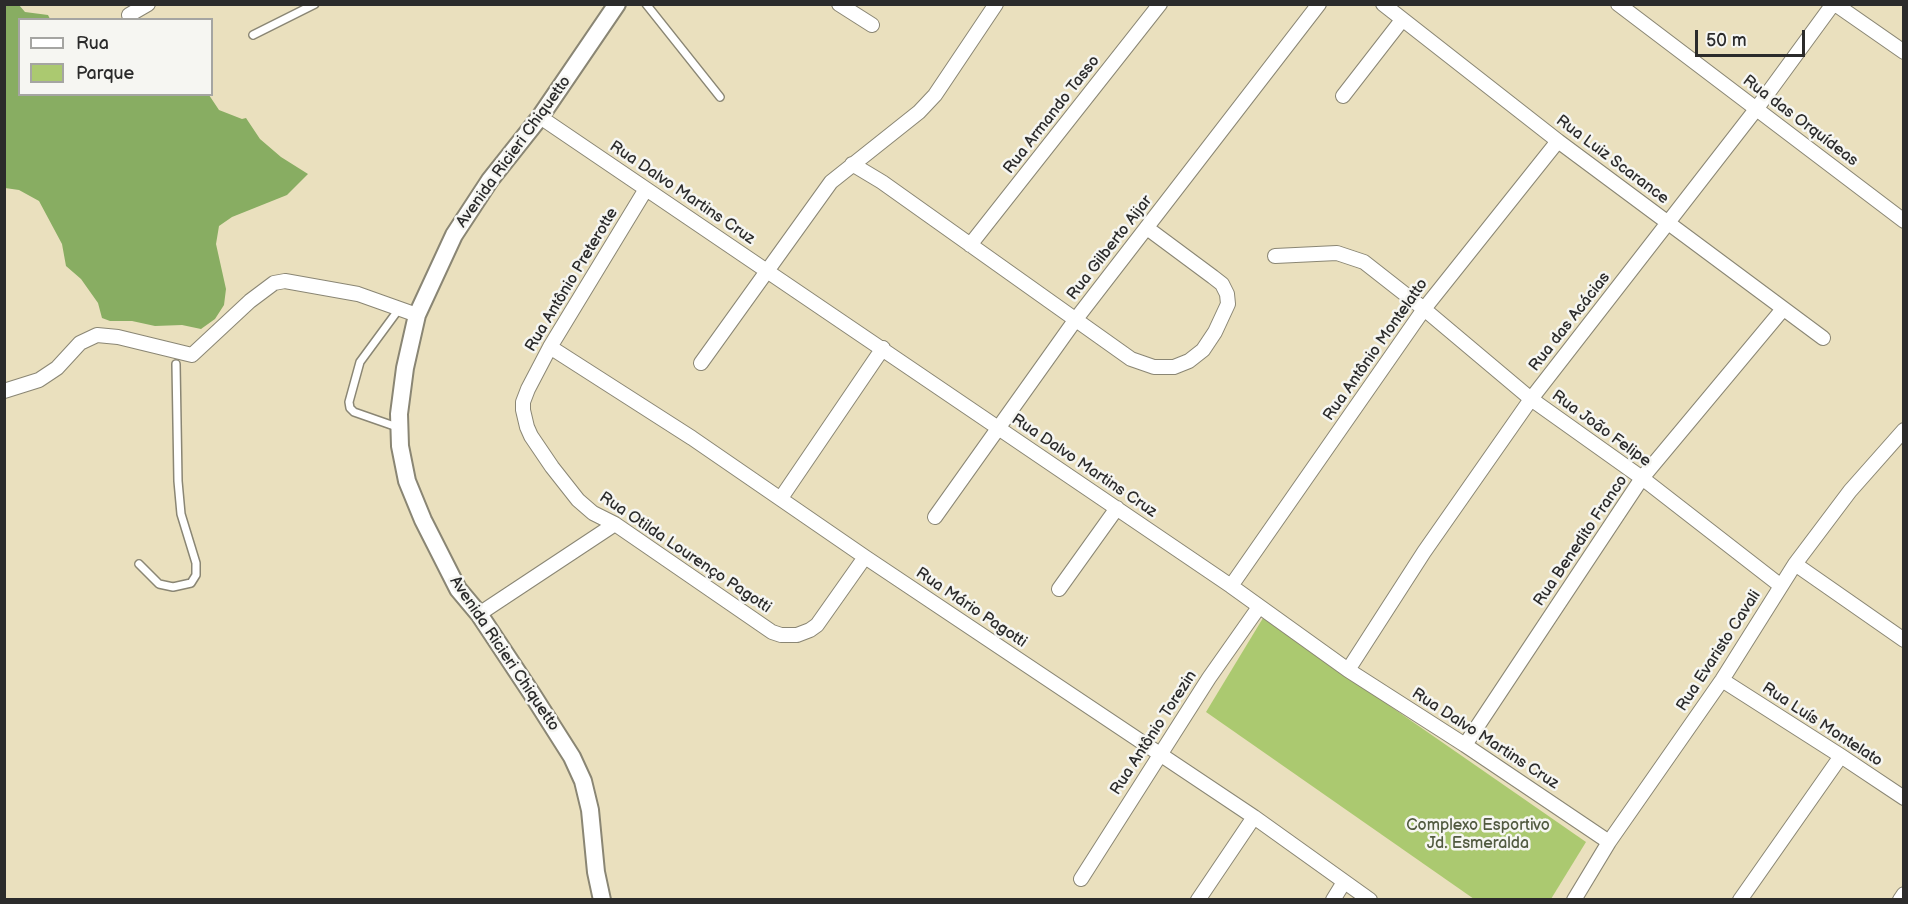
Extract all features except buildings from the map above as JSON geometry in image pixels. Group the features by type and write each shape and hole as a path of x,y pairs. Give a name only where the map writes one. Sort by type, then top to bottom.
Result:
{"street":[{"path":"129,15 148,4"},
{"name":"Avenida Ricieri Chiquetto","path":"602,900 596,872 590,810 583,781 572,757 556,732 479,614 458,589 407,481 399,428 405,368 417,315 454,235 490,180 540,117 617,4"},
{"path":"839,4 872,25"},
{"path":"701,363 831,182 919,112 935,95 996,4"},
{"name":"Rua Armando Tasso","path":"970,245 1160,4"},
{"name":"Rua Gilberto Aijar","path":"935,517 1076,319 1318,4"},
{"name":"Rua Luiz Scarance","path":"1383,4 1558,141 1823,338"},
{"name":"Rua das Orquídeas","path":"1618,4 1904,221"},
{"path":"1834,4 1904,52"},
{"name":"Rua das Acácias","path":"1348,670 1424,552 1531,399 1757,108 1834,4"},
{"path":"1342,96 1402,20"},
{"name":"Rua Dalvo Martins Cruz","path":"540,117 999,427 1231,586 1348,670 1609,842"},
{"name":"Rua Antônio Montelatto","path":"1231,586 1424,309 1558,141"},
{"path":"852,164 882,182 1131,359 1154,367 1174,367 1189,361 1203,350 1215,332 1228,304 1227,294 1222,284 1147,228"},
{"name":"Rua Antônio Preterotte","path":"528,389 550,347 646,189"},
{"name":"Rua João Felipe","path":"1275,256 1337,253 1352,256 1364,262 1531,399 1642,478 1781,586"},
{"path":"4,391 39,380 57,368 80,343 97,335 118,337 192,355 274,283 285,281 358,294 417,315"},
{"name":"Rua Benedito Franco","path":"1465,745 1642,478 1783,309"},
{"name":"Rua Mário Pagotti","path":"550,347 781,498 1254,817 1370,900"},
{"path":"781,498 883,348"},
{"name":"Rua Otilda Lourenço Pagotti","path":"528,389 523,402 526,427 552,467 578,500 593,513 615,524 772,632 781,635 796,634 810,630 817,625 866,557"},
{"name":"Rua Evaristo Cavali","path":"1574,900 1609,842 1722,680 1795,564 1850,491 1904,430"},
{"path":"1059,589 1117,508"},
{"path":"479,614 615,524"},
{"path":"1795,564 1904,640"},
{"name":"Rua Antônio Torezin","path":"1081,879 1209,678 1259,607"},
{"name":"Rua Luís Montelato","path":"1722,680 1904,798"},
{"path":"1740,900 1841,756"},
{"path":"1198,900 1254,817"},
{"path":"1332,900 1344,882"},
{"path":"1900,900 1904,894"}],"lane":[{"path":"253,35 315,4"},
{"path":"646,4 720,96"},
{"path":"399,309 360,362 349,402 354,412 399,428"},
{"path":"139,564 159,584 173,587 191,583 196,575 196,562 181,514 178,482 176,364"}],"green space":[{"path":"4,5 19,5 25,12 48,15 50,18 18,18 18,96 210,96 219,110 242,119 246,118 260,139 281,157 308,174 287,195 232,217 219,226 216,244 226,289 224,305 215,319 201,329 182,325 155,326 132,321 110,321 102,318 98,303 81,279 66,266 62,244 39,201 19,190 5,188"},
{"name":"Complexo Esportivo Jd. Esmeralda","path":"1263,618 1586,842 1551,899 1474,899 1206,712"}]}
